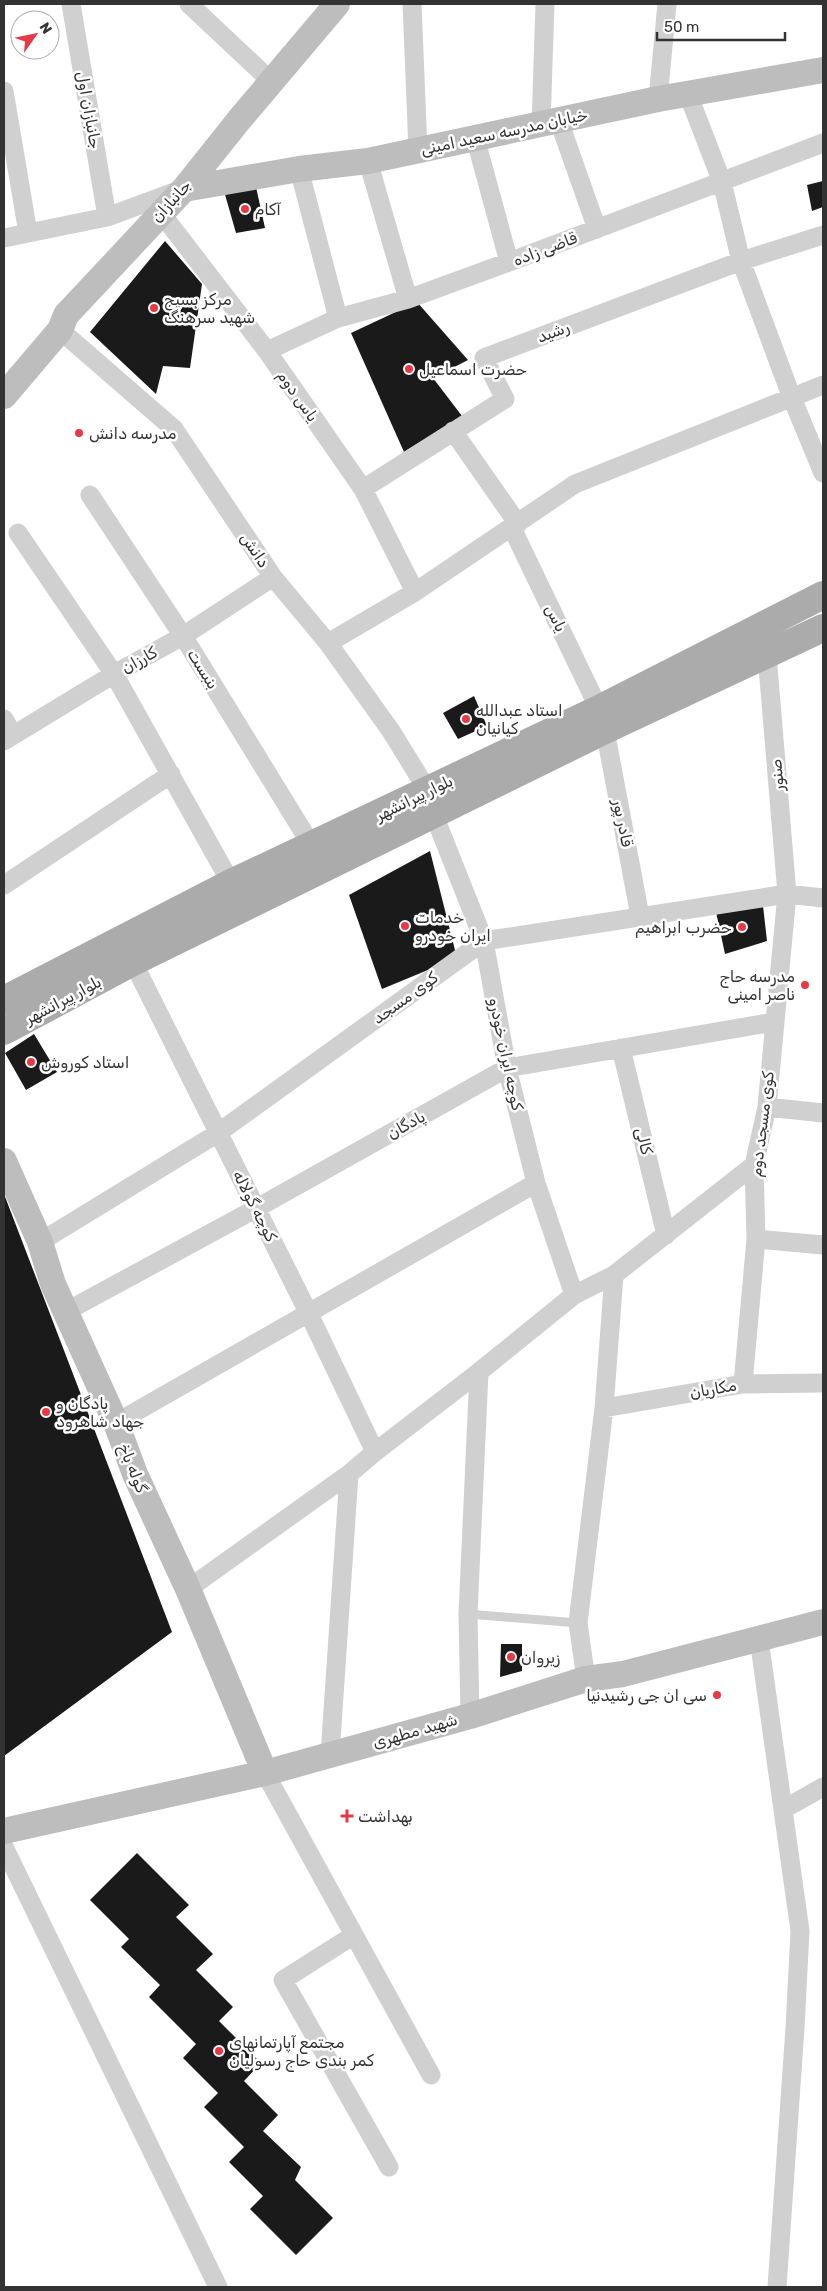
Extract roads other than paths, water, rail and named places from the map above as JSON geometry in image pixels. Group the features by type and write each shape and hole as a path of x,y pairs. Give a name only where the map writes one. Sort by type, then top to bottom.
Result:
{"main road":[{"name":"بلوار پیرانشهر","path":"4,1031 431,803 602,719 823,595"},
{"name":"بلوار پیرانشهر","path":"602,719 767,655 823,628"},
{"name":"بلوار پیرانشهر","path":"4,1000 232,883 312,846 431,803"}],"street":[{"name":"جانبازان اول","path":"71,4 107,217"},
{"path":"189,4 271,81"},
{"name":"جانبازان","path":"4,396 60,330 66,315 184,189 271,81 338,4"},
{"path":"412,4 418,150"},
{"path":"545,4 550,123 597,230"},
{"path":"658,99 667,4"},
{"name":"خیابان مدرسه سعید امینی","path":"184,189 299,169 368,161 658,99 823,70"},
{"path":"4,91 28,233"},
{"path":"688,94 722,182 742,261 792,398 823,473"},
{"path":"475,137 509,262"},
{"name":"قاضی زاده","path":"267,351 338,318 408,299 597,230 823,143"},
{"path":"368,161 408,299"},
{"path":"299,169 338,318"},
{"path":"4,238 107,217 184,189"},
{"name":"یاس دوم","path":"161,213 267,351 363,488 415,592"},
{"name":"رشید","path":"363,488 505,399 484,358 742,261 823,235"},
{"name":"دانش","path":"60,330 174,429 273,577 328,643 391,731 431,803"},
{"path":"328,643 415,592 575,484 823,385"},
{"name":"یاس","path":"454,431 515,526 602,719"},
{"name":"بنبست","path":"90,495 183,636 312,846"},
{"path":"18,533 114,674 232,883"},
{"name":"کارزان","path":"7,731 183,636 273,577"},
{"name":"صنور","path":"767,655 787,894"},
{"name":"قادر پور","path":"602,719 640,916"},
{"path":"4,885 171,774"},
{"name":"کوچه ایران خودرو","path":"431,803 484,940 507,1068 536,1183 574,1295"},
{"name":"کوی مسجد","path":"40,1242 218,1133 484,940 787,894 823,898"},
{"name":"کوی مسجد دوم","path":"743,1384 756,1239 754,1165 767,1107 787,894"},
{"name":"کوچه گولاله","path":"133,962 257,1208 375,1452"},
{"name":"پادگان","path":"67,1311 257,1208 507,1068 774,1022"},
{"name":"کالی","path":"621,1048 666,1235"},
{"path":"767,1107 823,1113"},
{"name":"گوله باخ","path":"4,1162 40,1242 53,1284 67,1311 116,1423 135,1474 188,1589 265,1773"},
{"path":"188,1589 349,1474 480,1372 574,1295 614,1276 754,1165"},
{"path":"116,1423 536,1183"},
{"path":"756,1239 823,1244"},
{"path":"586,1679 578,1623 604,1408 614,1276"},
{"path":"470,1716 468,1614 480,1372"},
{"name":"مکاریان","path":"604,1408 743,1384 823,1383"},
{"path":"330,1755 349,1474"},
{"name":"شهید مطهری","path":"4,1831 265,1773 470,1716 586,1679 622,1674 823,1622"},
{"path":"759,1639 800,1930 794,2048 777,2287"},
{"path":"265,1773 430,2074"},
{"path":"784,1809 823,1788"},
{"path":"4,1847 218,2287"},
{"path":"354,1935 283,1980 389,2167"}],"lane":[{"path":"468,1614 578,1623"}],"place":[{"name":"آکام","path":"245,209"},
{"name":"مرکز بسیج شهید سرهنگ","path":"154,308"},
{"name":"حضرت اسماعیل","path":"409,369"},
{"name":"مدرسه دانش","path":"79,433"},
{"name":"استاد عبدالله کیانیان","path":"466,719"},
{"name":"خدمات ایران خودرو","path":"405,926"},
{"name":"حضرب ابراهیم","path":"742,927"},
{"name":"مدرسه حاج ناصر امینی","path":"805,985"},
{"name":"استاد کوروش","path":"31,1062"},
{"name":"پادگان و جهاد شاهرود","path":"46,1412"},
{"name":"زیروان","path":"511,1657"},
{"name":"سی ان جی رشیدنیا","path":"717,1695"},
{"name":"بهداشت","path":"347,1816"},
{"name":"مجتمع آپارتمانهای کمر بندی حاج رسولیان","path":"219,2051"}]}
